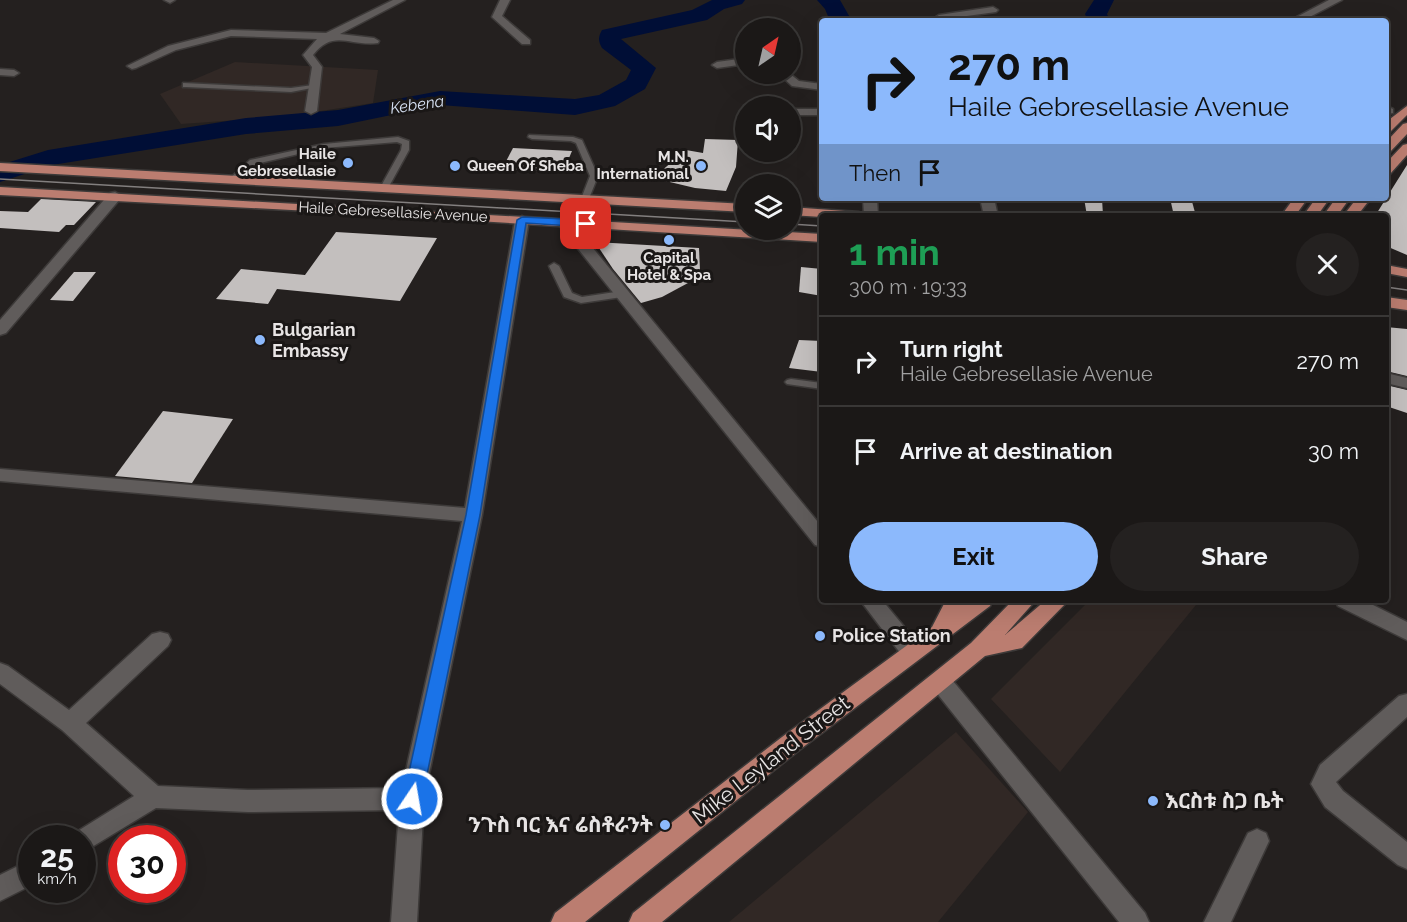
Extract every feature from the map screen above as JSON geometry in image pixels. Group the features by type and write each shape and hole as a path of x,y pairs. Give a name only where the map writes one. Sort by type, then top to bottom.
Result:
{"main road":[{"path":"1389,110 1407,98"},
{"path":"1389,126 1407,109"},
{"path":"1389,146 1407,127"},
{"path":"1389,168 1407,148"},
{"name":"Haile Gebresellasie Avenue","path":"0,167 735,207"},
{"name":"Haile Gebresellasie Avenue","path":"5,192 116,196 819,238"},
{"path":"1352,213 1362,201"},
{"path":"801,212 819,213"},
{"path":"1389,270 1407,273"},
{"path":"1389,275 1407,278"},
{"path":"1389,303 1406,305"},
{"name":"Mike Leyland Street","path":"565,922 686,825 940,631 972,603"},
{"path":"642,922 979,649 1023,603"},
{"path":"979,649 1014,642 1056,603"}],"street":[{"path":"311,111 317,67 308,55 317,43 400,0"},
{"path":"505,0 497,17 523,37 526,42"},
{"path":"939,18 993,10 976,0"},
{"path":"1300,18 1337,0"},
{"path":"132,66 172,48 231,33 328,36 374,41"},
{"path":"717,64 735,62"},
{"path":"0,72 14,73"},
{"path":"796,84 819,87"},
{"path":"801,112 819,112"},
{"path":"0,330 8,311 116,196"},
{"path":"404,922 412,799 473,515 522,220"},
{"path":"564,222 819,536"},
{"path":"1389,379 1406,383"},
{"path":"2,480 473,515"},
{"path":"872,603 912,652"},
{"path":"1352,603 1407,632"},
{"path":"70,723 160,640"},
{"path":"0,672 70,723 153,797"},
{"path":"940,681 1136,922"},
{"path":"1407,703 1328,772 1323,784 1334,799 1407,857"},
{"path":"96,833 153,797 248,801 412,799"},
{"path":"1216,922 1257,841"},
{"path":"0,889 18,879"}],"lane":[{"path":"186,85 291,90 313,87"},
{"path":"532,137 573,139 579,142 594,176 585,199"},
{"path":"233,179 253,162 324,146 398,139 406,143 405,150 384,188"},
{"path":"554,266 568,295 581,300 622,294"},
{"path":"791,382 819,386"}],"shaded area":[{"path":"235,62 378,70 373,103 282,117 181,124 160,94"},
{"path":"1087,603 1198,603 1060,772 991,699"},
{"path":"956,732 1028,812 938,922 729,922"}],"building":[{"name":"M.N. International","path":"705,139 735,140 736,167 726,191 695,188 653,178 686,150 703,153"},
{"path":"513,148 572,151 563,172 502,169"},
{"path":"1407,165 1407,255 1389,247 1389,213 1377,213 1384,201 1389,201 1389,194"},
{"path":"41,199 96,202 74,225 66,225 59,232 0,228 0,211 28,212"},
{"path":"1084,201 1102,201 1103,213 1086,213"},
{"path":"1171,201 1192,201 1195,213 1173,213"},
{"path":"336,232 437,238 400,301 277,289 268,304 216,299 241,269 305,275"},
{"path":"595,242 699,248 700,270 688,283 662,297 641,303 613,269"},
{"path":"801,267 819,269 819,295 799,292"},
{"path":"74,272 96,272 73,301 50,300"},
{"path":"1389,327 1407,329 1407,376 1389,372"},
{"path":"799,340 819,341 819,372 789,368"},
{"path":"1389,386 1407,390 1407,413 1389,407"},
{"path":"163,411 233,419 192,483 115,476"}],"waterway":[{"name":"Kebena","path":"0,174 48,158 246,126 338,118 440,98 575,107 606,101 636,84 644,68 610,43 610,35 699,15 717,5 735,0"},
{"name":"Kebena","path":"827,0 834,6 840,18"},
{"name":"Kebena","path":"1098,18 1096,14 1104,0"}],"tram line":[{"path":"0,179 735,221"},
{"path":"801,225 819,226"},
{"path":"1389,287 1407,290"}],"place":[{"name":"Haile Gebresellasie","path":"348,163"},
{"name":"Queen Of Sheba","path":"455,166"},
{"name":"M.N. International","path":"701,166"},
{"name":"Capital Hotel & Spa","path":"669,240"},
{"name":"Bulgarian Embassy","path":"260,340"},
{"name":"Police Station","path":"820,636"},
{"name":"እርስቱ ስጋ ቤት","path":"1153,801"},
{"name":"ንጉስ ባር እና ሬስቶራንት","path":"665,825"}],"route":[{"path":"412,799 473,515 522,220 586,224"}]}
